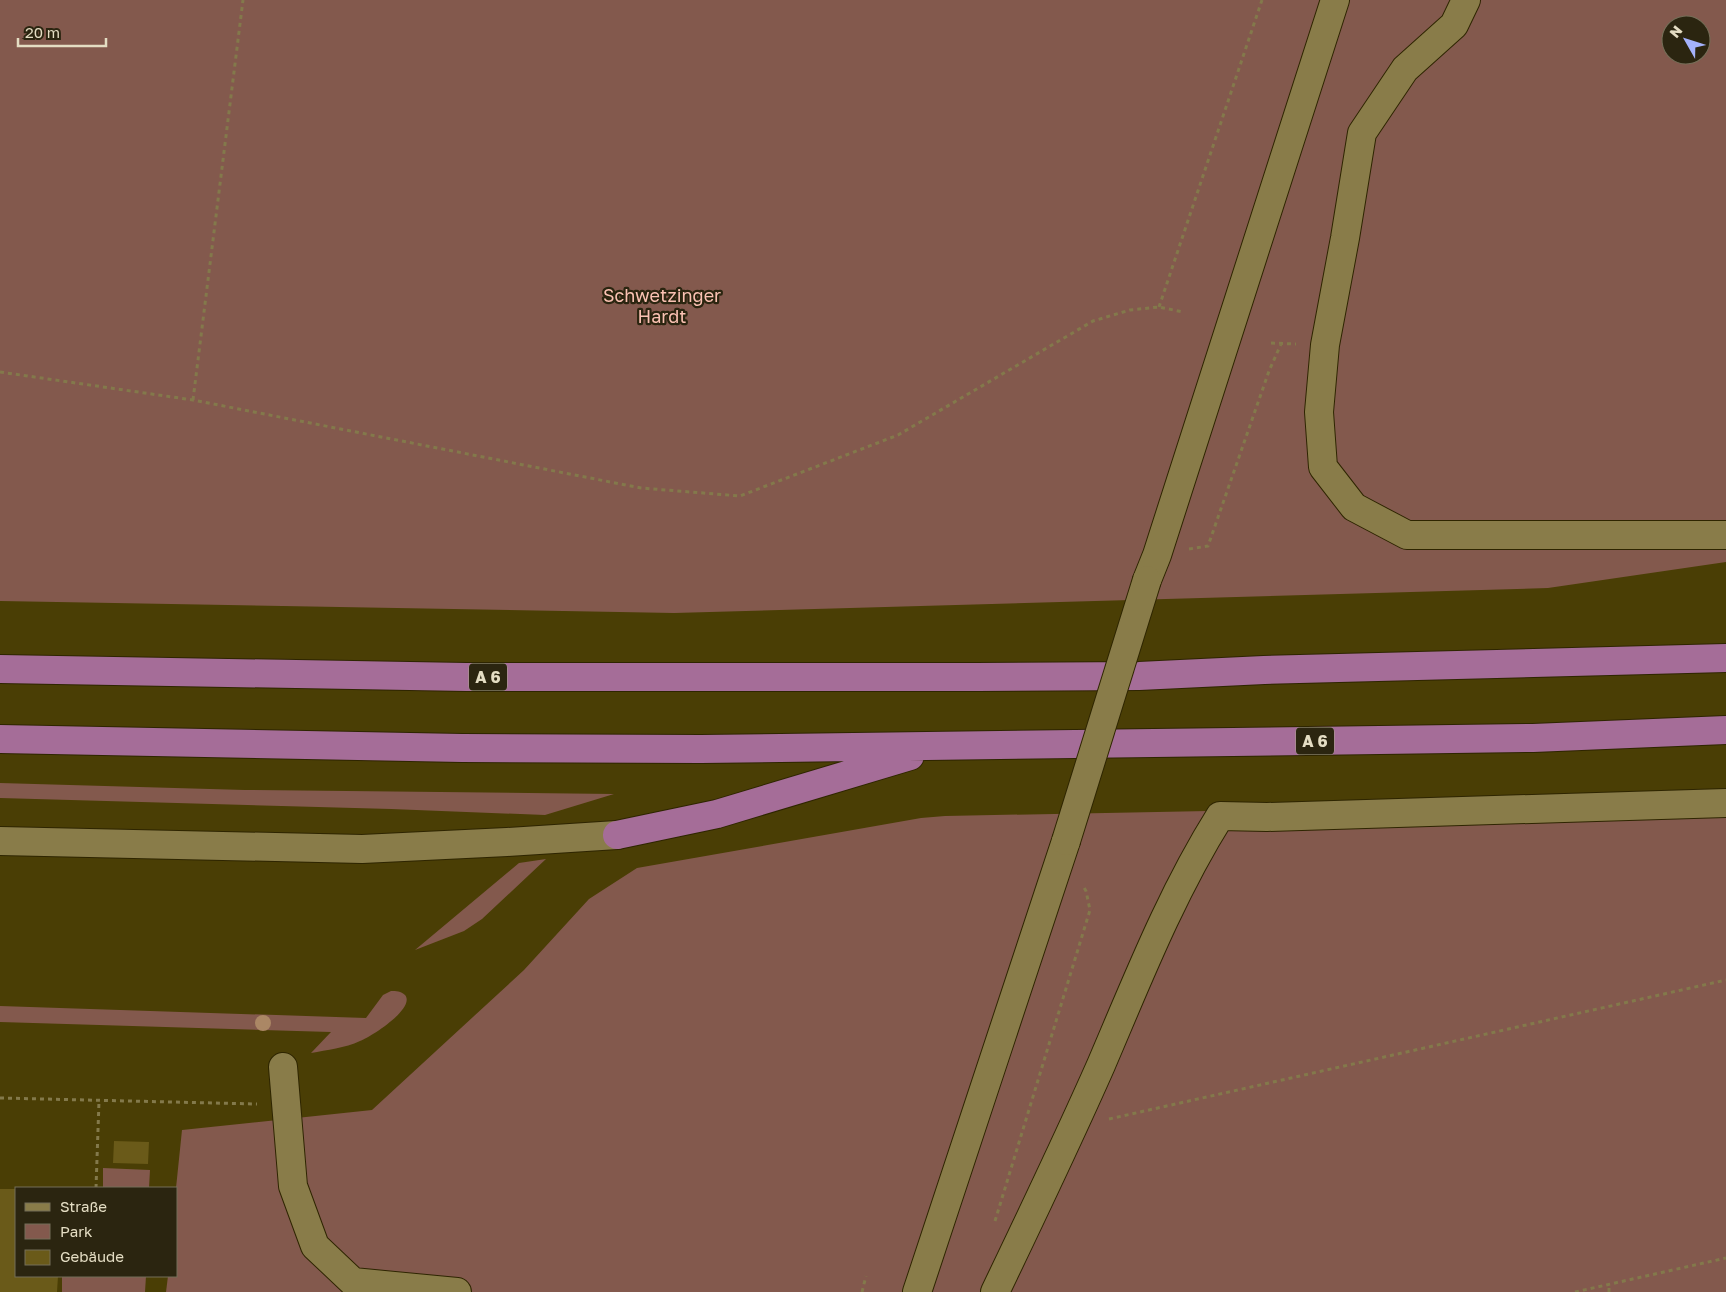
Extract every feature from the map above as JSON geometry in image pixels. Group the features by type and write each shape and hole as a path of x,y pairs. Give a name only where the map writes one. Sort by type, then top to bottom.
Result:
{"highway":[{"name":"A 6","path":"0,669 466,677 1139,676 1264,670 1726,658"},
{"name":"A 6","path":"0,739 462,748 701,749 1533,738 1726,730"},
{"path":"617,835 717,814 940,746"}],"lane":[{"path":"917,1292 1062,850 1147,580 1157,555 1335,0"},
{"path":"1466,0 1454,24 1405,69 1362,133 1345,238 1324,344 1319,412 1323,466 1354,507 1407,535 1726,535"},
{"path":"995,1292 1074,1127 1168,910 1220,816 1267,817 1726,803"},
{"path":"0,841 362,849 617,835"},
{"path":"283,1068 293,1186 315,1246 352,1287 457,1292"}],"path":[{"path":"193,400 243,0"},
{"path":"1159,307 1262,0"},
{"path":"0,372 193,400 641,488 740,496 898,434 1093,322 1130,310 1159,307 1183,312"},
{"path":"1208,546 1269,371 1281,344"},
{"path":"993,1225 1090,910 1086,891 1062,850"},
{"path":"1074,1127 1726,980"},
{"path":"0,1098 287,1105"},
{"path":"96,1187 99,1101"},
{"path":"1576,1292 1726,1258"},
{"path":"862,1292 866,1276"},
{"path":"1609,1284 1609,1292"}],"green space":[{"name":"Schwetzinger Hardt","path":"0,0 1726,0 1726,562 1548,588 674,613 0,601"},
{"path":"0,783 245,790 614,794 545,815 0,798"},
{"path":"1726,801 1726,1292 166,1292 168,1277 178,1277 178,1187 176,1187 182,1130 372,1110 524,970 589,899 637,868 921,818"},
{"path":"546,859 482,919 464,931 415,950 519,863"},
{"path":"391,991 402,993 407,1001 391,1021 373,1034 354,1043 311,1053 331,1032 0,1022 0,1006 366,1018 383,995"},
{"path":"103,1168 150,1170 149,1187 103,1187"},
{"path":"62,1277 146,1277 145,1292 62,1292"}],"building":[{"path":"114,1141 149,1142 148,1164 113,1163"},
{"path":"0,1189 15,1189 15,1277 58,1277 57,1292 0,1292"}]}
